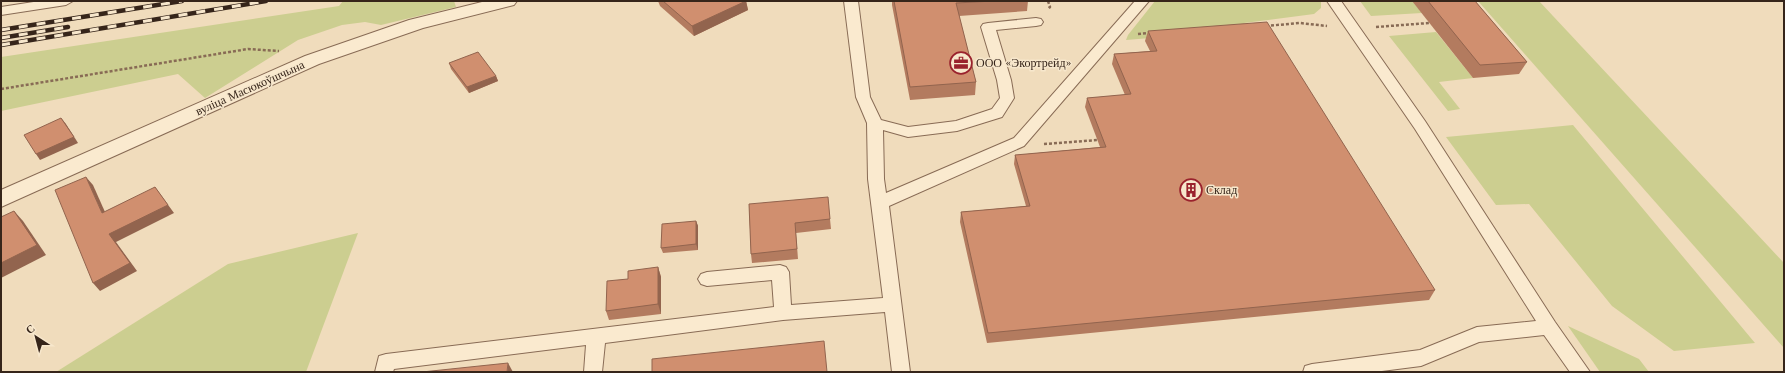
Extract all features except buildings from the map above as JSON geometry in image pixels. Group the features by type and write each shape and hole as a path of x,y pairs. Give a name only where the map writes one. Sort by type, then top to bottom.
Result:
{"street":[{"name":"вуліца Масюкоўшчына","path":"1,199 312,60 416,24 508,1"}],"lane":[{"path":"1,11 66,1"},
{"path":"851,1 863,97 875,123 876,179 901,372"},
{"path":"880,204 1020,142 1142,1"},
{"path":"1334,1 1420,125 1549,327 1581,372"},
{"path":"875,123 908,132 957,126 997,113 1007,98 1004,80 988,27 1036,22"},
{"path":"707,279 780,272 783,314"},
{"path":"384,372 386,362 783,314 892,304"},
{"path":"1312,372 1421,358 1477,335 1549,327"},
{"path":"593,372 596,337"}],"path":[{"path":"1261,26 1300,24 1352,29 1429,23"},
{"path":"1136,34 1151,33"},
{"path":"1,89 248,49 286,52 312,60"},
{"path":"1020,142 1031,145 1098,140"}],"green space":[{"path":"343,1 454,1 456,7 381,25 365,22 342,25 298,40 205,98 178,74 1,111 1,57 339,6"},
{"path":"1155,1 1321,1 1321,8 1314,14 1244,23 1249,30 1126,40 1128,35"},
{"path":"1360,1 1412,1 1422,13 1371,16"},
{"path":"1478,1 1539,1 1784,263 1784,348"},
{"path":"1436,32 1473,78 1439,82 1460,109 1448,111 1389,36"},
{"path":"1573,125 1755,343 1674,351 1612,306 1529,204 1496,205 1446,137"},
{"path":"358,233 306,372 56,372 228,264"},
{"path":"1568,326 1639,359 1649,372 1600,372"}],"railway":[{"path":"1,30 182,1"},
{"path":"1,45 266,1"},
{"path":"1,38 68,27"}],"place":[{"name":"ООО «Экортрейд»","path":"961,63"},
{"name":"Склад","path":"1191,190"}]}
